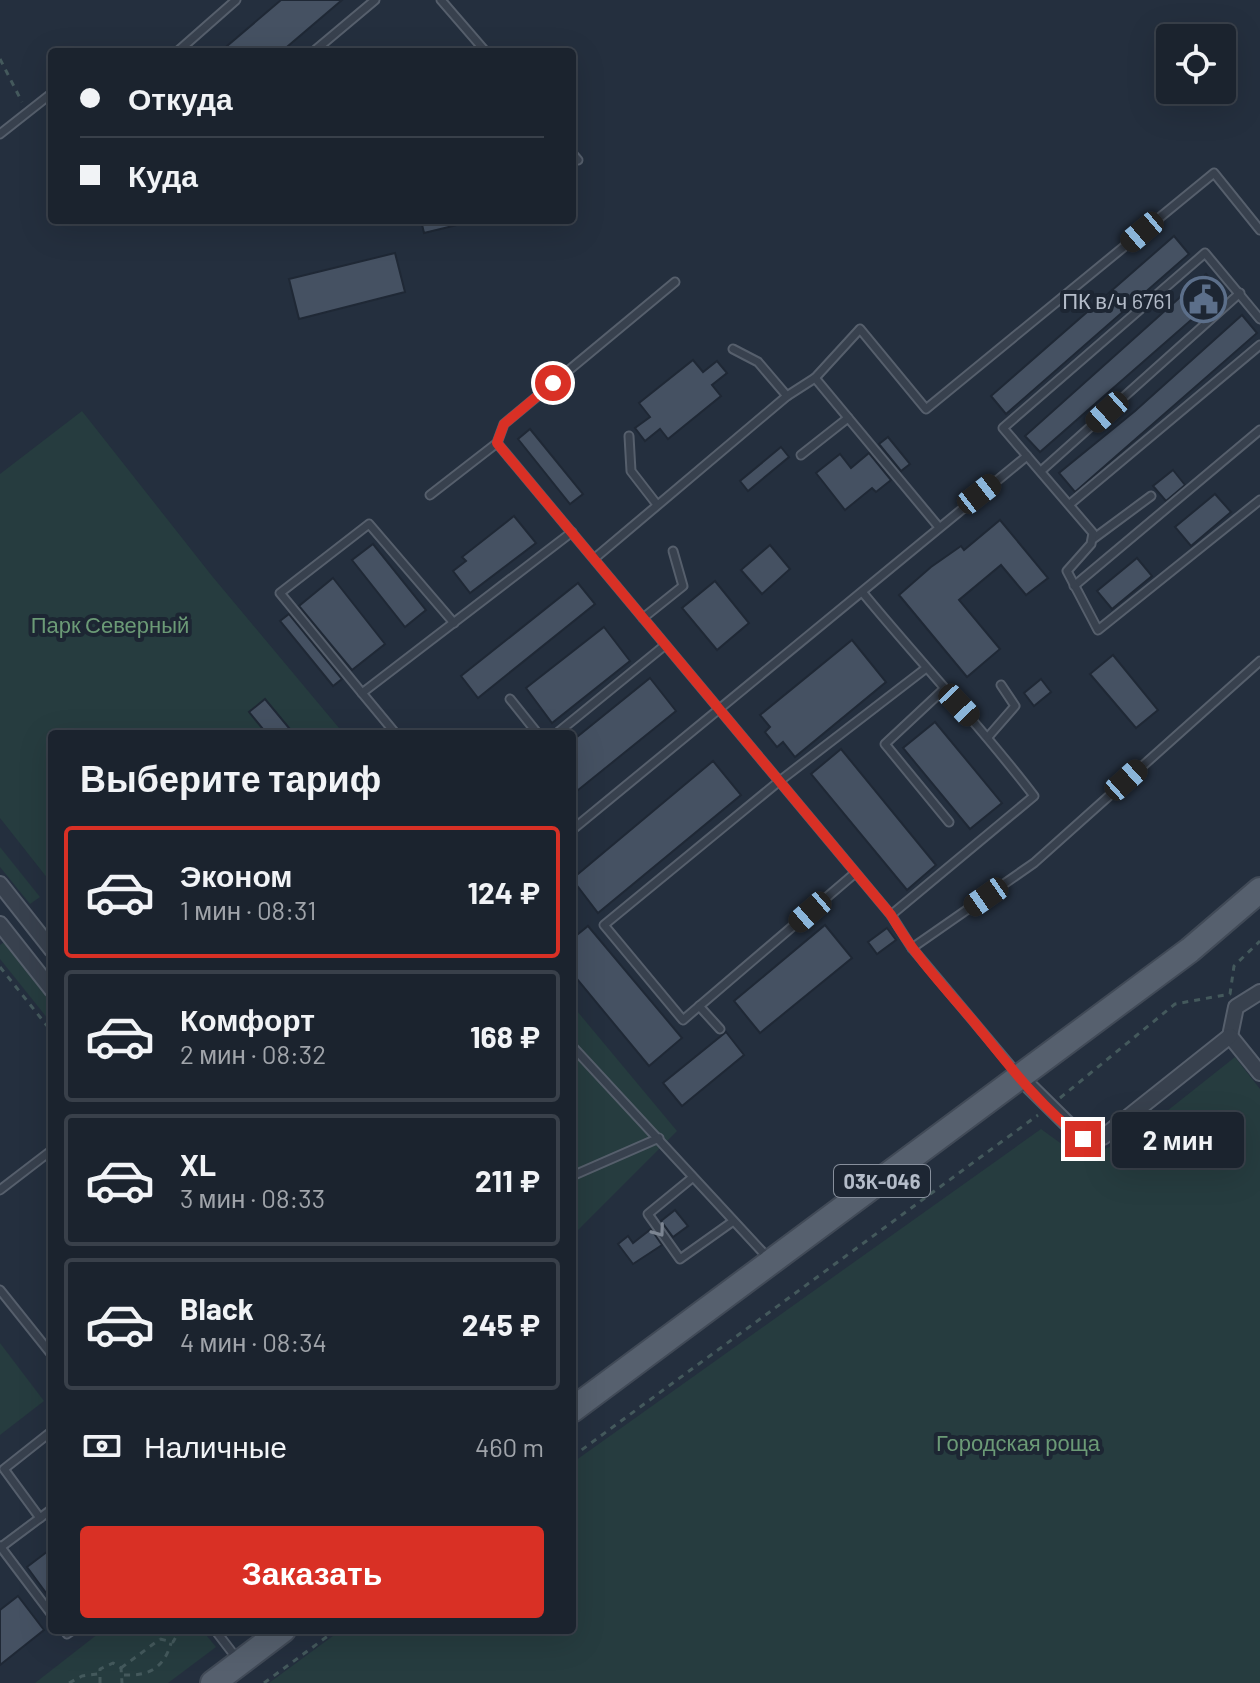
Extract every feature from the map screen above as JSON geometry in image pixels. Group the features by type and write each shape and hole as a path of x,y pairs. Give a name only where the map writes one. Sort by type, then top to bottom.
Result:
{"main road":[{"name":"03К-046","path":"576,1407 1190,950 1260,890"},
{"path":"213,1683 278,1634"}],"street":[{"path":"3,893 48,945"},
{"path":"0,924 48,985"},
{"path":"1020,1077 1048,1108 1083,1139 1103,1137 1230,1036 1236,1007 1260,992"},
{"path":"1230,1036 1260,1073"}],"lane":[{"path":"182,48 236,0"},
{"path":"318,48 375,0"},
{"path":"441,0 483,48"},
{"path":"0,134 48,96"},
{"path":"595,558 787,396 815,378 860,329 926,409 1214,173 1260,230"},
{"path":"1093,539 1093,533 1070,504 1003,428 1205,253 1260,319"},
{"path":"430,495 497,443 504,424 675,282"},
{"path":"1041,471 1240,293"},
{"path":"1070,504 1260,345"},
{"path":"733,349 758,362 787,396"},
{"path":"815,378 938,526"},
{"path":"801,455 848,418"},
{"path":"1074,586 1260,430"},
{"path":"629,436 631,471 655,502"},
{"path":"497,443 595,558 777,783 891,915 912,948 1020,1077"},
{"path":"576,827 863,593 938,526 1027,456"},
{"path":"1151,496 1093,539 1067,571 1098,630 1260,500"},
{"path":"393,730 280,593 369,524 454,623"},
{"path":"362,693 572,532"},
{"path":"643,618 683,586 673,551"},
{"path":"863,593 925,669 988,737 1034,796 891,915"},
{"path":"561,730 664,646"},
{"path":"912,948 1034,863 1260,661"},
{"path":"854,874 683,1020 604,925 777,783 925,669"},
{"path":"988,737 1015,706 1001,685"},
{"path":"944,689 885,744 949,822"},
{"path":"510,699 535,730"},
{"path":"699,1006 720,1029"},
{"path":"576,1050 773,1263"},
{"path":"576,1174 659,1138"},
{"path":"0,1190 48,1153"},
{"path":"692,1178 648,1214 680,1259 732,1222"},
{"path":"0,1290 48,1350"},
{"path":"40,1518 4,1469 48,1434"},
{"path":"48,1512 1,1547 48,1610"},
{"path":"218,1634 240,1662"}],"path":[{"path":"0,59 28,112"},
{"path":"576,1454 1048,1108 1175,1004 1230,994 1234,966 1260,941"},
{"path":"0,967 48,1027"},
{"path":"159,1634 160,1639"},
{"path":"124,1675 154,1671 164,1661 171,1643 179,1634"},
{"path":"264,1683 331,1634"},
{"path":"160,1639 171,1643"},
{"path":"121,1668 160,1639"},
{"path":"69,1683 82,1676 98,1674 108,1663 121,1668 124,1675 122,1683"},
{"path":"98,1674 100,1683"}],"green space":[{"name":"Парк Северный","path":"82,411 212,576 341,730 48,730 48,879 0,818 0,474"},
{"path":"0,847 40,897 30,904 0,867"},
{"path":"4,942 48,998 48,1019 0,959 0,945"},
{"path":"576,1010 677,1131 576,1232"},
{"name":"Городская роща","path":"1235,1057 1260,1089 1260,1683 269,1683 336,1634 576,1634 576,1460 1041,1129 1081,1158 1133,1138"},
{"path":"0,1343 44,1401 0,1435"},
{"path":"98,1634 205,1634 216,1647 168,1683 35,1683"}],"building":[{"path":"281,0 342,0 286,48 225,48"},
{"path":"422,224 461,224 424,233"},
{"path":"1174,236 1189,254 1006,414 991,396"},
{"path":"395,253 405,292 299,319 289,279"},
{"path":"1206,274 1222,293 1040,452 1025,436"},
{"path":"1242,315 1257,333 1075,492 1059,473 1135,411"},
{"path":"693,360 703,372 717,361 727,373 712,385 721,396 668,439 660,429 645,441 635,428 650,417 639,403"},
{"path":"530,429 583,494 570,504 518,439"},
{"path":"888,437 910,464 901,471 879,444"},
{"path":"781,447 789,457 748,491 740,481"},
{"path":"869,453 891,480 876,492 872,488 845,510 816,473 840,454 851,468"},
{"path":"1173,470 1185,485 1166,501 1153,486"},
{"path":"1215,494 1231,512 1191,546 1175,527"},
{"path":"514,516 536,543 470,593 453,571 466,561 462,557"},
{"path":"1000,520 1048,578 1026,595 1001,565 959,600 1000,649 967,677 899,595 931,567 961,546 964,550"},
{"path":"373,544 426,610 405,627 352,560"},
{"path":"770,545 790,569 762,594 741,570"},
{"path":"1137,558 1152,576 1112,609 1097,591"},
{"path":"333,578 385,644 352,670 299,606"},
{"path":"715,581 749,623 717,650 682,608"},
{"path":"578,583 595,604 478,698 461,676"},
{"path":"289,614 342,679 333,686 280,621"},
{"path":"604,627 630,661 552,723 526,688"},
{"path":"852,640 886,682 795,757 783,742 777,747 765,732 770,727 760,715"},
{"path":"1113,655 1158,710 1136,728 1090,674"},
{"path":"650,678 676,711 576,792 576,738"},
{"path":"1041,679 1051,692 1034,706 1024,693"},
{"path":"265,699 291,730 264,730 249,712"},
{"path":"935,722 1002,803 970,829 903,748"},
{"path":"841,749 936,865 907,890 811,774"},
{"path":"713,761 741,795 598,913 576,884 576,876"},
{"path":"825,925 852,958 760,1033 734,1001"},
{"path":"588,926 682,1038 649,1066 576,978 576,936"},
{"path":"887,928 896,940 877,954 868,942"},
{"path":"726,1032 744,1055 682,1106 663,1083"},
{"path":"675,1210 688,1226 673,1237 661,1221"},
{"path":"651,1229 662,1245 633,1264 618,1244 628,1236 633,1243"},
{"path":"48,1551 48,1596 27,1567"},
{"path":"18,1596 44,1630 0,1665 0,1610"}],"place":[{"name":"ПК в/ч 6761","path":"1203,300"}],"route":[{"path":"553,383 504,424 497,443 595,558 718,712 891,915 902,935 953,998 1034,1093 1083,1139"}]}
